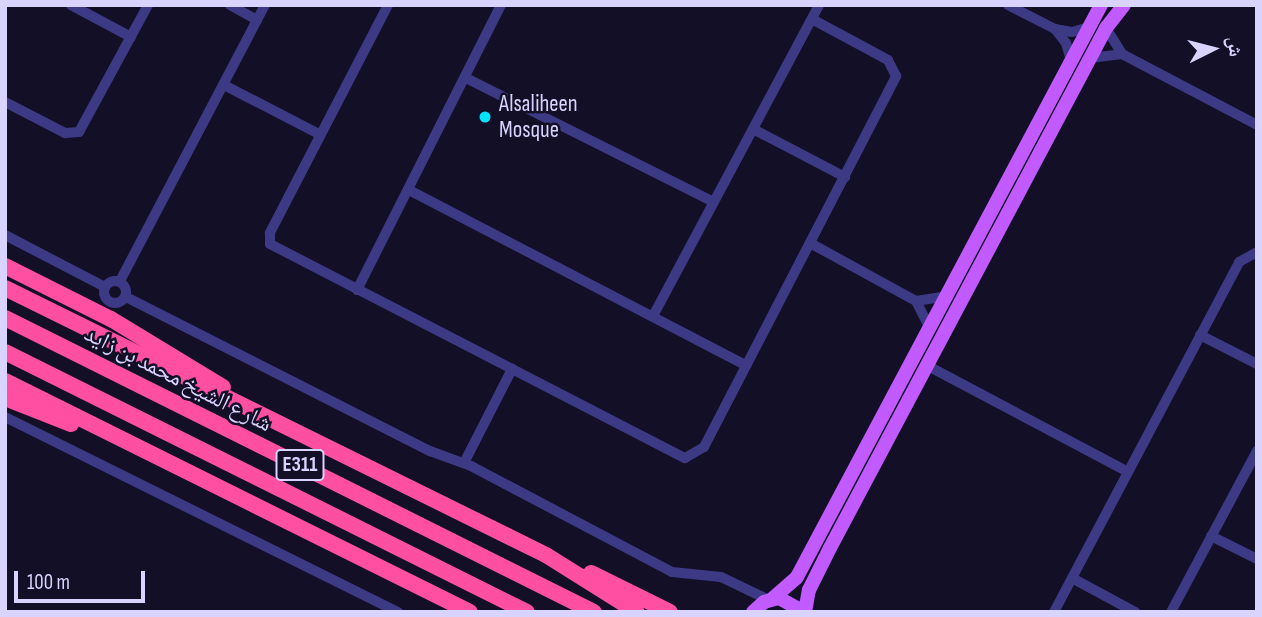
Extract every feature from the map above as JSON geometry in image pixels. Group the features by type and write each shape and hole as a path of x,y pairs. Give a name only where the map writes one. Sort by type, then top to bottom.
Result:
{"highway":[{"path":"5,266 146,339 250,408"},
{"path":"5,288 546,555 670,612"},
{"name":"شارع الشيخ محمد بن زايد","path":"5,318 594,612"},
{"name":"E311","path":"5,352 527,612"},
{"path":"5,381 470,612"},
{"path":"5,398 137,448"},
{"path":"546,555 637,612"},
{"path":"430,593 457,612"}],"main road":[{"path":"752,612 797,577 1101,5"},
{"path":"770,599 787,599 805,612 811,585 1106,28 1124,5"},
{"path":"865,451 858,481 865,486"}],"street":[{"path":"71,5 131,37"},
{"path":"5,102 65,132 79,132 148,5"},
{"path":"230,5 257,20"},
{"path":"5,236 105,286 120,281 265,5"},
{"path":"388,5 319,134 268,241 357,290 685,458 704,447 894,82 896,69 888,60 812,19"},
{"path":"357,290 467,78 501,5"},
{"path":"653,316 819,5"},
{"path":"1008,5 1055,30 1072,32 1089,27"},
{"path":"1106,28 1122,54 1257,125"},
{"path":"1055,30 1066,43 1071,60"},
{"path":"1090,58 1122,54"},
{"path":"467,78 714,202"},
{"path":"224,85 319,134"},
{"path":"753,129 845,177"},
{"path":"409,190 745,365"},
{"path":"810,243 916,301 930,329"},
{"path":"1054,612 1239,262 1257,251"},
{"path":"120,281 126,296 430,451 464,463 672,572 721,577 770,599"},
{"path":"105,286 110,302 126,296"},
{"path":"916,301 947,296"},
{"path":"1200,335 1257,364"},
{"path":"928,366 1128,472"},
{"path":"464,463 512,369"},
{"path":"5,417 398,612"},
{"path":"1171,612 1257,451"},
{"path":"1211,536 1257,559"},
{"path":"1072,578 1135,612"},
{"path":"739,586 752,612"}],"place":[{"name":"Alsaliheen Mosque","path":"485,117"}]}
